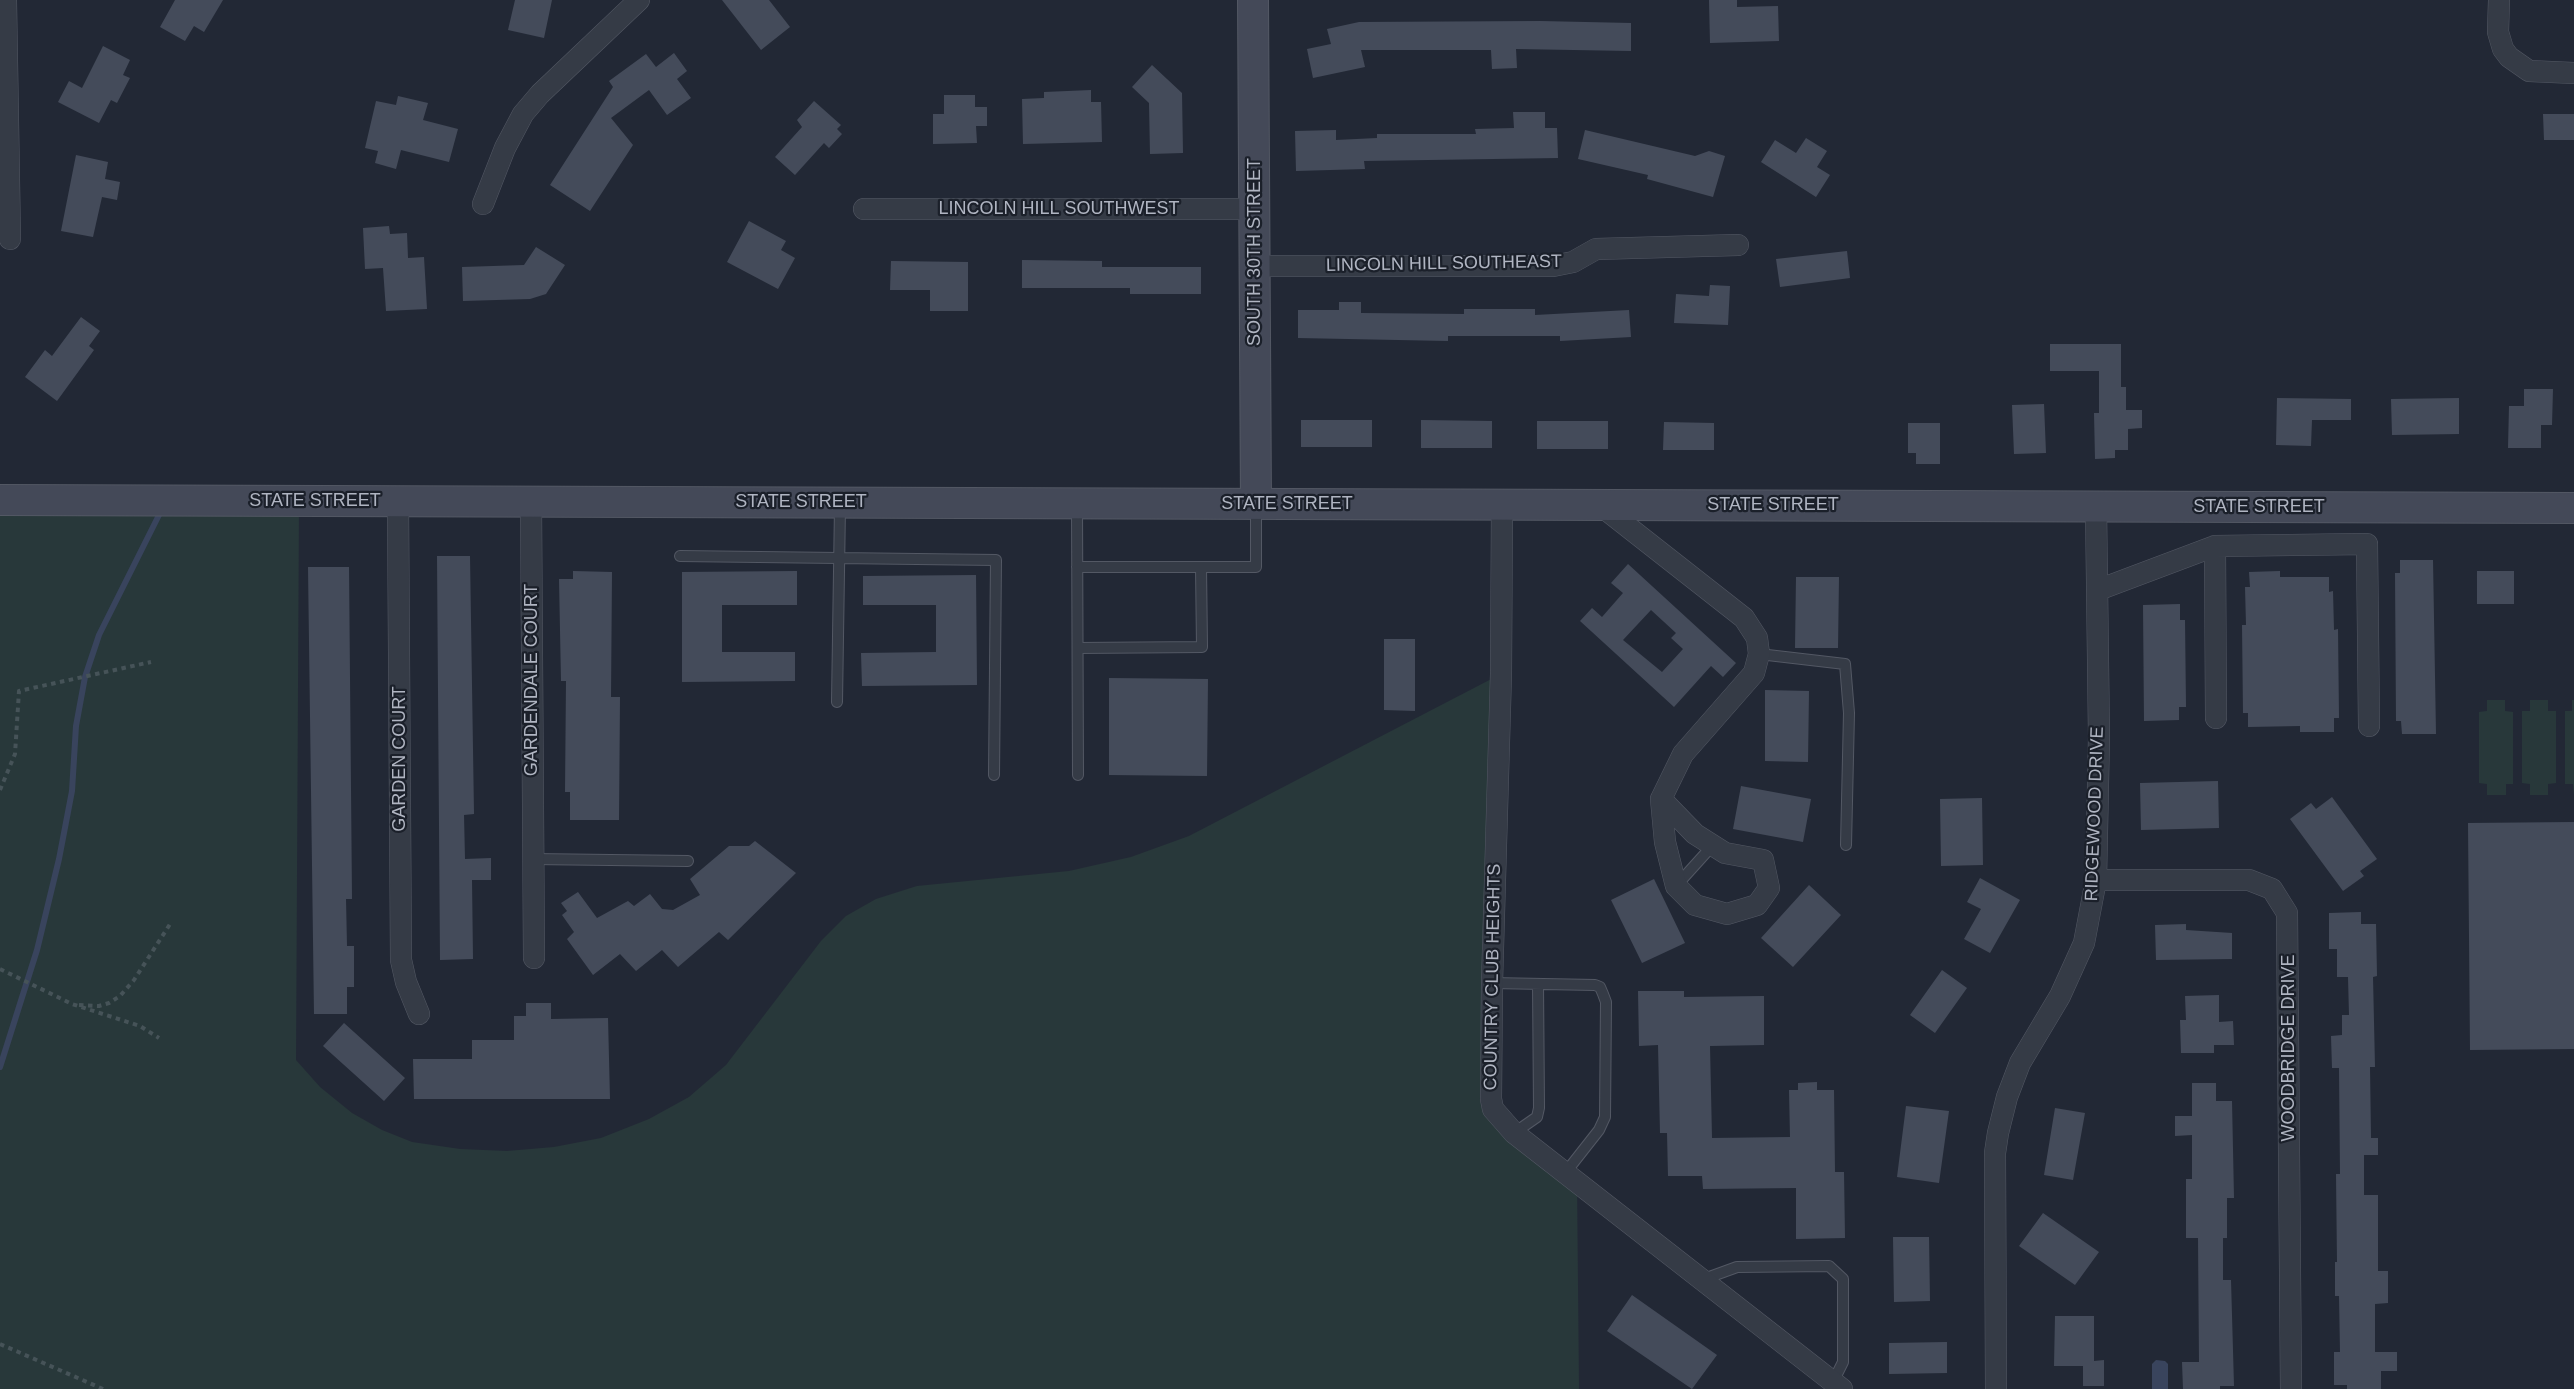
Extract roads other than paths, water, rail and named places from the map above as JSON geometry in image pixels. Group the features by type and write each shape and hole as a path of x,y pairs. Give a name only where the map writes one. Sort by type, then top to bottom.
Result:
{"main road":[{"name":"SOUTH 30TH STREET","path":"1253,0 1256,504"},
{"name":"STATE STREET","path":"0,500 2574,508"}],"street":[{"path":"483,204 505,148 523,114 540,94 639,0"},
{"path":"2499,0 2498,32 2503,49 2509,57 2529,71 2574,73"},
{"path":"7,1 10,239"},
{"name":"LINCOLN HILL SOUTHWEST","path":"864,209 1254,209"},
{"name":"LINCOLN HILL SOUTHEAST","path":"1255,266 1553,266 1574,262 1596,249 1738,245"},
{"name":"GARDEN COURT","path":"399,501 401,960 406,982 419,1014"},
{"name":"GARDENDALE COURT","path":"531,502 534,958"},
{"name":"COUNTRY CLUB HEIGHTS","path":"1502,505 1501,674 1491,1099 1498,1118 1514,1133 1704,1279 1837,1386"},
{"path":"1600,505 1744,618 1757,638 1760,654 1749,682 1683,754 1661,799 1665,842 1676,886 1695,905 1727,914 1757,905 1769,888 1763,860 1725,853 1695,834 1661,799"},
{"name":"RIDGEWOOD DRIVE","path":"1996,1389 1995,1153 1998,1133 2007,1097 2020,1063 2060,996 2084,944 2096,880 2098,590 2096,506"},
{"path":"2098,590 2215,546 2367,544 2368,726"},
{"path":"2215,546 2216,718"},
{"name":"WOODBRIDGE DRIVE","path":"2096,880 2248,880 2272,889 2287,913 2291,1389"}],"lane":[{"path":"837,702 840,502"},
{"path":"1077,503 1078,775"},
{"path":"1077,567 1256,567 1256,504"},
{"path":"680,556 996,560 994,775"},
{"path":"1078,648 1202,647 1201,567"},
{"path":"1760,654 1845,664 1849,713 1846,844"},
{"path":"1676,886 1713,845"},
{"path":"533,858 688,861"},
{"path":"1492,983 1595,985 1600,987 1606,1002 1605,1117 1599,1130 1566,1172"},
{"path":"1514,1133 1537,1117 1539,1108 1538,984"},
{"path":"1704,1279 1737,1267 1829,1266 1843,1279 1843,1362 1837,1386"}],"water":[{"path":"2156,1360 2165,1361 2168,1364 2168,1389 2152,1389 2152,1364"}],"waterway":[{"path":"0,1067 37,950 59,859 72,791 76,726 85,677 99,635 162,509"}]}
